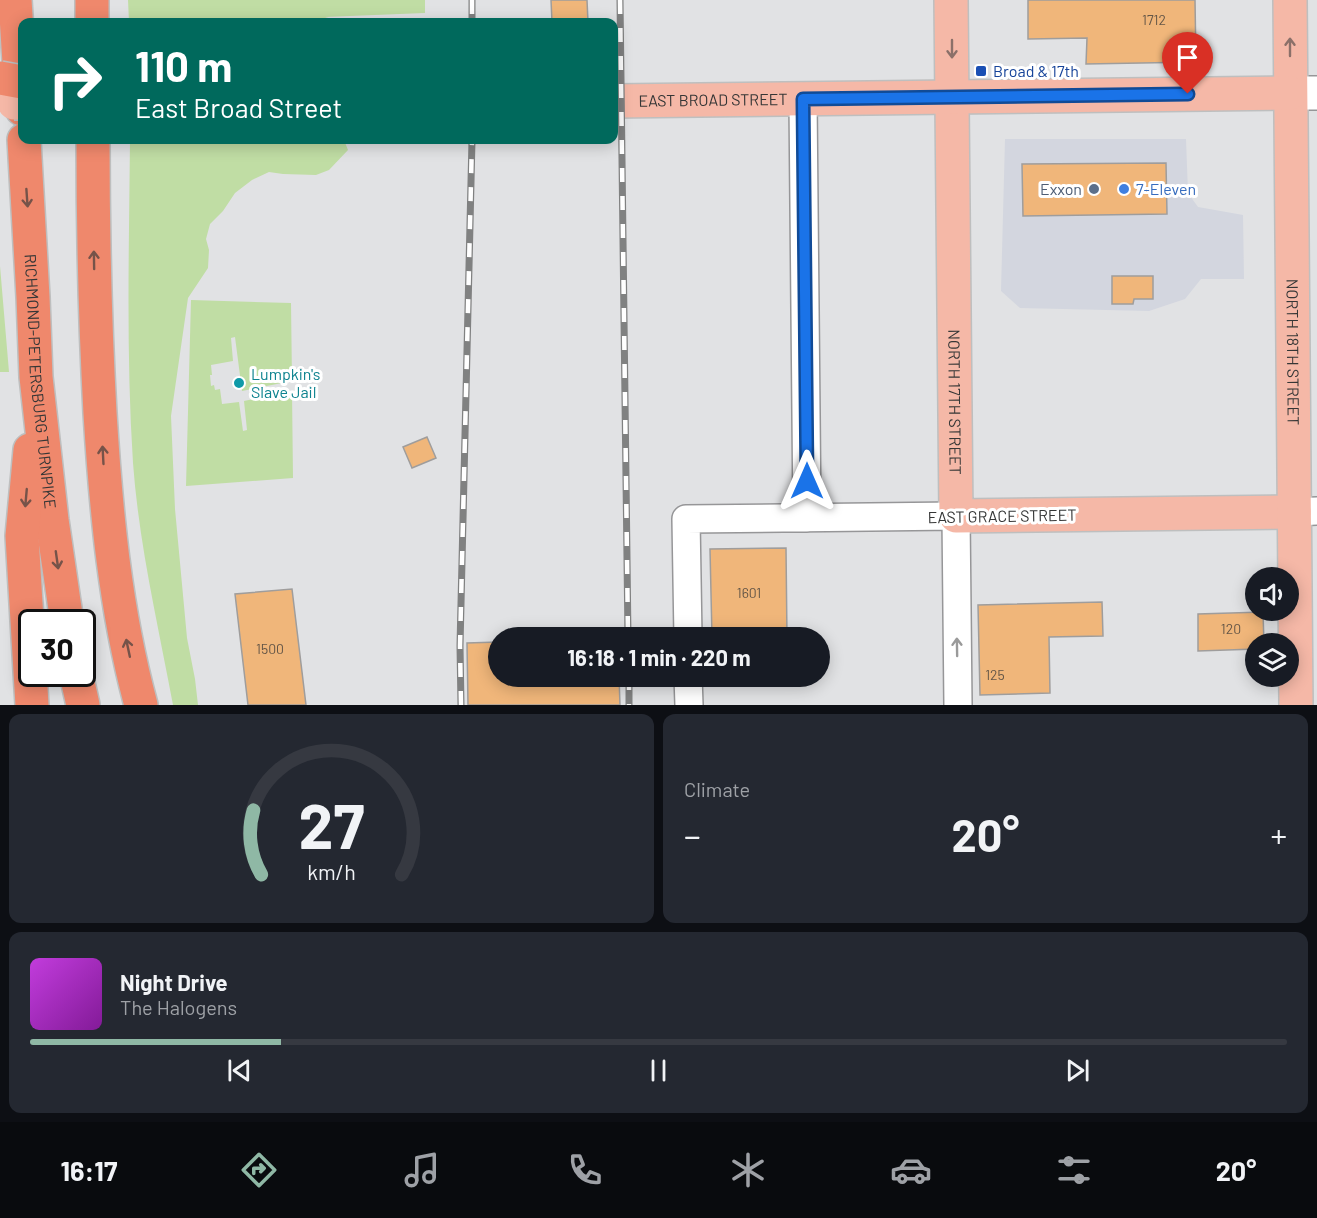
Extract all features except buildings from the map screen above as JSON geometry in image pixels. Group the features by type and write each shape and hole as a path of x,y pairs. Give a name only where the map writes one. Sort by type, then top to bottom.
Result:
{"highway":[{"path":"12,99 15,0"},
{"path":"92,0 92,18"},
{"name":"RICHMOND-PETERSBURG TURNPIKE","path":"24,144 36,377 52,520 65,609"},
{"path":"93,144 96,344 107,520 124,628 141,705"},
{"path":"32,705 22,536 36,377"},
{"path":"79,687 83,705"}],"main road":[{"name":"NORTH 17TH STREET","path":"951,0 956,516"},
{"name":"NORTH 18TH STREET","path":"1290,0 1304,93 1305,512 1296,705"},
{"name":"EAST BROAD STREET","path":"618,101 1304,93"},
{"name":"EAST GRACE STREET","path":"956,516 1305,512"}],"street":[{"path":"803,99 807,518"},
{"name":"EAST GRACE STREET","path":"688,627 686,519 956,516"},
{"name":"NORTH 17TH STREET","path":"956,516 958,705"},
{"path":"688,687 689,705"}],"shaded area":[{"path":"1005,139 1186,139 1188,193 1198,207 1243,215 1244,279 1201,279 1185,299 1149,311 1020,308 1001,291"}],"green space":[{"path":"128,0 425,0 425,13 325,17 329,18 129,18"},
{"path":"130,144 346,144 348,150 329,170 316,175 269,172 252,180 235,193 223,211 210,224 206,239 209,250 208,268 188,298 171,416 175,509 187,638 198,705 173,705 140,524 131,423"},
{"path":"0,266 9,372 0,372"},
{"path":"191,300 291,303 292,381 242,391 235,337 231,338 233,361 211,365 212,375 210,375 211,386 214,385 215,390 220,389 222,404 239,402 243,431 247,430 244,401 292,391 293,478 186,486"}],"railway":[{"path":"472,0 472,18"},
{"path":"620,0 628,627"},
{"path":"461,705 460,646 472,144"},
{"path":"629,687 629,705"}],"place":[{"name":"Broad & 17th","path":"981,71"},
{"name":"Exxon","path":"1094,189"},
{"name":"7-Eleven","path":"1124,189"},
{"name":"Lumpkin's Slave Jail","path":"239,383"}],"route":[{"path":"807,481 803,99 1188,94"}]}
